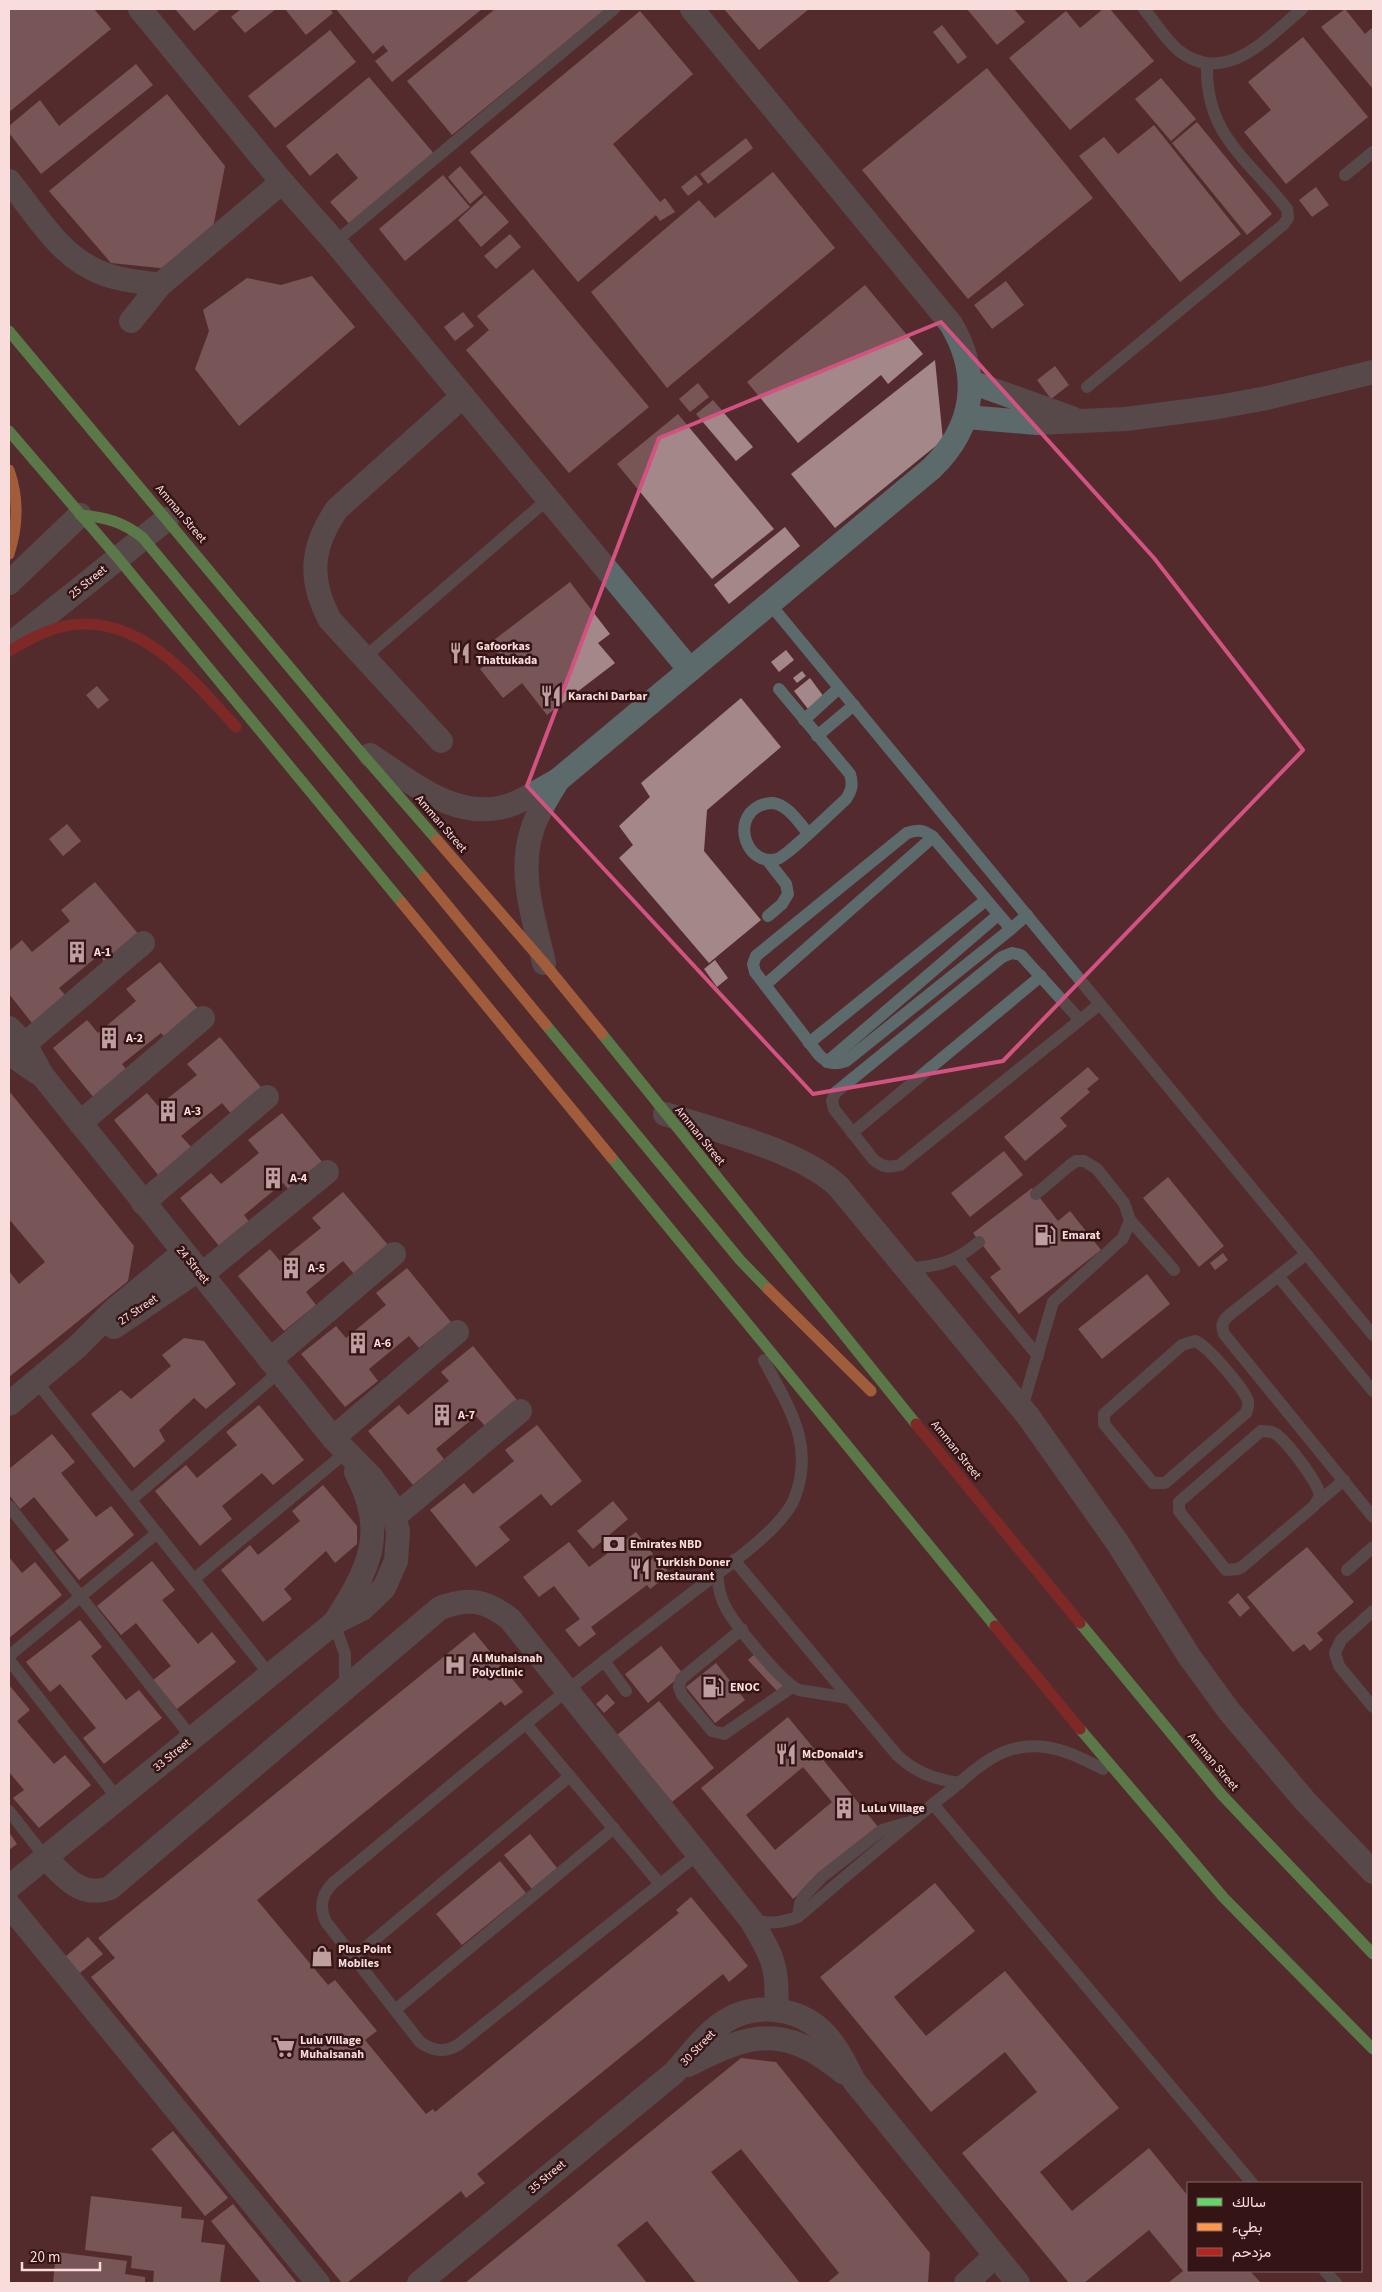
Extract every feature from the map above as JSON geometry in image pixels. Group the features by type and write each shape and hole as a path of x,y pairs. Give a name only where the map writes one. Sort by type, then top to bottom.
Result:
{"main road":[{"name":"Amman Street","path":"9,331 357,748 544,963 931,1442 1222,1795 1373,1954"},
{"path":"9,430 118,558 1121,1778 1251,1926 1373,2049"},
{"path":"9,470 15,493 17,514 16,531 9,554"},
{"path":"80,515 117,520 131,527 143,538 740,1260 801,1324 931,1442"},
{"path":"9,651 40,634 63,626 87,624 130,632 164,651 245,737"},
{"path":"270,761 305,785"}],"street":[{"path":"140,9 690,670"},
{"path":"357,748 438,799 456,806 474,809 492,809 510,805 558,780 943,457 956,438 966,417 971,382 965,352 951,324 692,9"},
{"path":"9,181 52,238 71,256 106,275 160,285"},
{"path":"130,321 160,285 282,182"},
{"path":"966,417 1036,424 1083,422 1218,407 1315,388 1373,372"},
{"path":"971,382 1083,422"},
{"path":"441,741 330,620 321,602 316,583 315,563 318,543 326,525 337,509 463,396"},
{"path":"9,582 80,515"},
{"name":"25 Street","path":"9,646 167,519"},
{"path":"544,963 528,894 526,860 533,826 558,780"},
{"path":"14,1042 143,943"},
{"path":"80,1123 203,1018"},
{"name":"24 Street","path":"14,1042 339,1446"},
{"path":"143,1202 267,1097"},
{"path":"665,1114 790,1157 823,1173 838,1186 1022,1408 1118,1542 1188,1656 1230,1712 1305,1801 1373,1872"},
{"name":"27 Street","path":"9,1404 77,1347 114,1310 194,1266 328,1172"},
{"path":"275,1366 394,1254"},
{"path":"339,1446 456,1332"},
{"path":"394,1518 520,1411"},
{"name":"33 Street","path":"9,1887 334,1623 362,1609 384,1588 396,1561 398,1531 390,1503 372,1478 339,1446"},
{"name":"33 Street","path":"334,1623 364,1575 371,1551 372,1534 368,1501 339,1446"},
{"path":"45,1857 73,1885 82,1890 101,1891 110,1888 440,1608 457,1601 476,1601 494,1607 510,1619 751,1920 771,1954 777,1974 776,2010"},
{"path":"9,1905 318,2283"},
{"name":"30 Street","path":"676,2072 710,2034 724,2022 740,2014 758,2010 776,2010 792,2013 808,2021 834,2045 854,2081 996,2256 1009,2280"},
{"name":"30 Street","path":"676,2072 737,2042 759,2038 781,2039 803,2044 823,2055 854,2081"},
{"name":"35 Street","path":"419,2283 676,2072"},
{"path":"966,2283 996,2256"}],"lane":[{"path":"335,242 614,9"},
{"path":"1144,9 1177,50 1191,59 1207,64 1224,64 1240,58 1302,9"},
{"path":"1087,387 1283,225 1288,218 1287,209 1232,146 1220,127 1211,106 1207,83 1207,64"},
{"path":"1345,175 1373,152"},
{"path":"365,657 548,499"},
{"path":"770,604 1373,1335"},
{"path":"804,720 839,688"},
{"path":"768,861 779,859 846,799 851,792 852,783 850,774 779,690"},
{"path":"817,736 854,705"},
{"path":"768,916 782,904 788,894 786,884 768,861 757,856 744,836 744,822 751,810 763,804 777,804 789,812 808,833"},
{"path":"1010,929 933,837 926,831 916,830 907,833 756,956 753,964 755,972 809,1043 826,1062 836,1064 846,1061 1010,929 1027,915"},
{"path":"765,985 933,837"},
{"path":"809,1043 986,900"},
{"path":"826,1062 998,915"},
{"path":"1080,1020 1021,955 1012,953 1002,957 835,1093 832,1101 834,1109 880,1165 890,1168 900,1165 1100,1004"},
{"path":"852,1133 1041,976"},
{"path":"1022,1408 1053,1302 1123,1238 1130,1220 1129,1211 1124,1203 1097,1169 1084,1161 1076,1161 1036,1194"},
{"path":"1130,1220 1174,1270"},
{"path":"905,1269 924,1267 958,1259 979,1242"},
{"path":"1306,1254 1228,1316 1223,1321 1221,1327 1224,1334 1373,1517"},
{"path":"958,1259 1038,1356"},
{"path":"1278,1276 1373,1391"},
{"path":"698,1854 451,2049 437,2050 420,2042 326,1922 322,1913 321,1904 327,1889 567,1690 734,1560 780,1521 794,1500 802,1475 803,1449 796,1423 738,1311"},
{"path":"1195,1341 1207,1348 1248,1401 1246,1413 1226,1432 1165,1483 1159,1484 1148,1479 1104,1424 1103,1419 1107,1410 1182,1344 1195,1341"},
{"path":"131,1500 275,1366"},
{"path":"36,1381 270,1675"},
{"path":"1318,1502 1320,1496 1316,1484 1274,1433 1261,1431 1182,1498 1178,1507 1182,1515 1226,1570 1238,1570 1344,1480"},
{"path":"1226,1432 1239,1448"},
{"path":"194,1579 339,1446"},
{"path":"9,1506 192,1738"},
{"path":"9,1656 157,1534"},
{"path":"1347,1570 1373,1548"},
{"path":"734,1560 848,1698 910,1767 925,1775 960,1782"},
{"path":"716,1574 723,1602 730,1614 792,1687 848,1698"},
{"path":"1373,1611 1341,1640 1334,1653 1339,1666 1373,1707"},
{"path":"334,1623 345,1654 345,1687"},
{"path":"742,1629 681,1679 679,1687 682,1695 712,1731 724,1734 792,1687"},
{"path":"9,1660 118,1798"},
{"path":"604,1661 626,1692"},
{"path":"526,1724 660,1884"},
{"path":"751,1920 766,1924 782,1923 798,1917 960,1782 990,1759 1012,1749 1036,1746 1059,1748 1121,1778"},
{"path":"354,1957 570,1776"},
{"path":"933,1804 1251,2182"},
{"path":"9,1811 45,1857"},
{"path":"395,2010 614,1828"},
{"path":"1326,2272 1336,2283"}],"highlighted area":[{"path":"941,322 1154,558 1303,750 1003,1061 813,1094 527,786 659,438"}],"building":[{"path":"9,9 94,9 111,29 9,112"},
{"path":"175,9 221,9 194,31"},
{"path":"241,9 276,9 245,33 231,17"},
{"path":"285,9 330,9 333,13 306,35"},
{"path":"336,9 482,9 392,82 375,61 388,51 383,45 373,54"},
{"path":"495,9 606,9 452,135 407,81"},
{"path":"724,9 809,9 759,50"},
{"path":"967,9 1014,9 1025,22 997,45"},
{"path":"1103,9 1110,9 1154,61 1070,130 1009,58 1066,11 1080,28"},
{"path":"1345,9 1365,34 1373,27 1373,89 1321,27"},
{"path":"640,11 693,74 613,144 660,202 665,198 675,212 660,221 656,215 578,282 470,152"},
{"path":"942,25 967,57 958,64 933,32"},
{"path":"330,30 356,62 275,128 248,96"},
{"path":"1303,37 1368,117 1286,184 1244,132 1271,110 1248,82"},
{"path":"136,64 153,85 41,174 9,133 9,126 40,100 59,126"},
{"path":"987,68 1093,198 968,299 862,170"},
{"path":"369,77 436,156 352,227 330,202 358,178 337,153 310,176 286,146"},
{"path":"1161,78 1196,119 1171,141 1135,99"},
{"path":"167,94 225,166 213,228 169,269 111,263 49,191"},
{"path":"1197,122 1272,214 1247,235 1172,143"},
{"path":"1154,125 1241,234 1180,282 1079,156 1104,137 1118,154"},
{"path":"746,138 753,148 708,184 700,174"},
{"path":"460,166 483,193 470,204 448,177"},
{"path":"773,172 835,248 667,388 591,292 699,200 715,218"},
{"path":"443,175 470,207 405,261 379,229"},
{"path":"696,175 703,184 688,196 681,187"},
{"path":"1316,187 1329,205 1312,217 1299,200"},
{"path":"485,195 509,222 481,247 458,220"},
{"path":"510,234 521,247 496,269 484,256"},
{"path":"533,269 649,407 569,473 466,350 489,330 477,316"},
{"path":"312,276 355,327 239,426 195,369 209,331 203,310 247,278 281,285"},
{"path":"1006,281 1024,305 992,329 974,305"},
{"path":"865,285 923,354 888,384 881,375 798,443 747,382"},
{"path":"463,312 474,326 455,341 444,327"},
{"path":"935,360 943,440 835,528 791,474"},
{"path":"1055,366 1069,385 1051,399 1037,380"},
{"path":"698,383 709,397 690,412 679,399"},
{"path":"713,400 753,447 736,461 696,414"},
{"path":"678,414 774,529 712,579 617,464"},
{"path":"785,527 800,546 729,604 714,585"},
{"path":"570,582 610,634 598,643 615,663 547,715 522,683 503,698 480,669 498,655 490,643"},
{"path":"786,650 794,660 779,672 771,662"},
{"path":"802,671 806,676 797,683 793,678"},
{"path":"810,678 824,697 808,709 794,691"},
{"path":"97,686 109,700 98,709 86,695"},
{"path":"741,698 781,747 707,810 704,851 761,920 709,963 619,858 633,845 619,826 650,797 641,783"},
{"path":"67,824 81,841 63,856 49,839"},
{"name":"A-1","path":"95,882 140,936 106,964 99,955 59,988 66,996 32,1023 9,994 9,951 22,940 32,952 70,921 61,910"},
{"path":"715,960 728,978 717,987 704,969"},
{"name":"A-2","path":"160,962 205,1017 171,1044 161,1033 122,1064 132,1077 99,1104 53,1048 87,1020 98,1033 136,1001 126,989"},
{"name":"A-3","path":"220,1037 264,1091 233,1116 222,1103 181,1136 193,1149 159,1176 114,1120 147,1093 158,1106 197,1075 187,1064"},
{"path":"1088,1067 1099,1079 1087,1089 1090,1092 1060,1118 1067,1126 1025,1161 1004,1137"},
{"path":"9,1091 134,1246 128,1281 9,1377 9,1271 19,1284 45,1262 9,1219"},
{"name":"A-4","path":"282,1113 328,1169 294,1196 283,1183 244,1215 254,1228 224,1252 180,1198 211,1173 221,1184 259,1153 248,1140"},
{"path":"1004,1151 1023,1175 970,1217 951,1193"},
{"path":"1168,1177 1224,1246 1199,1267 1143,1198"},
{"path":"1032,1188 1058,1221 1070,1211 1101,1250 1019,1314 990,1277 1001,1269 973,1233"},
{"name":"A-5","path":"343,1192 388,1245 354,1274 343,1261 306,1292 316,1305 284,1331 238,1276 270,1249 280,1261 321,1228 312,1218"},
{"path":"1223,1253 1228,1260 1215,1270 1210,1263"},
{"name":"A-6","path":"407,1268 451,1322 419,1348 409,1336 369,1369 378,1381 345,1407 301,1354 336,1326 346,1338 386,1305 376,1293"},
{"path":"1147,1274 1170,1304 1102,1359 1078,1329"},
{"path":"184,1338 204,1341 236,1384 206,1409 194,1398 159,1430 165,1441 134,1468 91,1414 121,1390 131,1399 171,1366 162,1355"},
{"name":"A-7","path":"473,1346 517,1400 485,1426 476,1416 436,1449 444,1459 413,1485 368,1431 399,1405 408,1415 449,1381 441,1372"},
{"path":"259,1405 304,1460 273,1485 262,1473 222,1506 232,1519 200,1546 155,1491 186,1465 197,1478 237,1445 226,1432"},
{"path":"537,1425 582,1481 551,1506 541,1494 499,1527 510,1540 476,1567 430,1510 464,1483 473,1494 514,1461 505,1450"},
{"path":"52,1434 75,1462 61,1473 96,1517 111,1506 134,1535 79,1580 55,1551 69,1540 34,1497 20,1509 9,1495 9,1469"},
{"path":"323,1485 357,1526 357,1544 335,1563 326,1551 284,1589 292,1599 263,1622 221,1570 250,1545 258,1555 300,1521 292,1511"},
{"path":"613,1501 628,1519 593,1549 577,1531"},
{"path":"636,1532 653,1554 638,1565 641,1568 656,1556 670,1574 650,1589 647,1585 591,1627 596,1634 579,1647 565,1630 580,1619 554,1586 539,1597 523,1577 569,1542 589,1567"},
{"path":"1307,1547 1354,1602 1317,1633 1323,1640 1310,1651 1304,1644 1293,1652 1247,1597"},
{"path":"9,1557 22,1573 35,1562 62,1595 9,1638"},
{"path":"152,1561 175,1590 162,1600 198,1644 212,1632 236,1662 177,1709 153,1680 171,1666 136,1623 121,1635 97,1606"},
{"path":"1238,1593 1250,1608 1240,1617 1228,1602"},
{"path":"80,1620 102,1647 91,1656 126,1700 139,1690 162,1718 104,1764 83,1738 96,1728 60,1684 50,1692 26,1662"},
{"path":"474,1632 523,1692 505,1706 501,1701 257,1900 328,1985 335,1980 377,2031 365,2040 426,2114 433,2109 435,2112 679,1913 676,1910 691,1897 748,1966 729,1982 723,1974 477,2174 485,2183 466,2198 461,2191 347,2283 342,2283 91,1977 115,1958 98,1938"},
{"path":"661,1646 683,1674 648,1703 625,1674"},
{"path":"756,1653 785,1686 778,1692 748,1660"},
{"path":"716,1663 745,1700 715,1723 686,1687"},
{"path":"9,1685 30,1710 17,1721 54,1764 65,1755 91,1785 39,1828 13,1798 24,1790 9,1772"},
{"path":"607,1694 615,1703 604,1713 596,1704"},
{"path":"659,1701 714,1768 672,1802 617,1735"},
{"name":"LuLu Village","path":"788,1717 879,1828 793,1899 701,1788","holes":["803,1767 832,1802 775,1850 746,1815"]},
{"path":"9,1832 17,1844 9,1850"},
{"path":"530,1834 557,1868 532,1889 504,1855"},
{"path":"500,1861 526,1893 462,1945 436,1914"},
{"path":"935,1883 975,1931 894,1997 926,2036 1005,1971 1119,2108 1040,2172 1072,2211 1149,2148 1187,2195 1187,2272 1251,2272 1261,2283 1168,2283 1183,2271 1149,2230 1084,2283 1069,2283 962,2153 1037,2092 1005,2052 931,2112 820,1977"},
{"path":"88,1937 103,1954 80,1973 65,1957"},
{"path":"741,2058 776,2062 930,2253 928,2283 827,2283 839,2273 741,2149 711,2172 800,2283 696,2283 647,2221 617,2245 647,2283 465,2283"},
{"path":"173,2131 228,2198 205,2216 151,2149"},
{"path":"91,2196 182,2207 181,2218 204,2220 201,2242 225,2245 220,2283 153,2283 154,2271 131,2268 132,2256 85,2250"},
{"path":"233,2204 297,2283 261,2283 211,2221"},
{"path":"56,2252 127,2261 125,2274 145,2277 145,2283 53,2283"}],"traffic: fast":[{"path":"9,331 357,748 437,840"},
{"path":"9,431 118,558 402,903"},
{"path":"80,515 114,521 136,532 143,538 424,877"},
{"path":"546,1025 740,1260 768,1289"},
{"path":"602,1034 916,1424"},
{"path":"611,1157 995,1626"},
{"path":"1080,1623 1222,1795 1373,1954"},
{"path":"1080,1729 1224,1898 1373,2049"}],"traffic: slow":[{"path":"9,470 16,502 16,522 9,554"},
{"path":"437,840 544,963 602,1034"},
{"path":"424,877 546,1025"},
{"path":"402,903 611,1157"},
{"path":"768,1289 871,1391"}],"traffic: jam":[{"path":"9,651 38,635 57,628 85,624 111,627 135,636 158,651 199,687 236,727"},
{"path":"916,1424 1080,1623"},
{"path":"995,1626 1080,1729"}],"place":[{"name":"Gafoorkas Thattukada","path":"460,653"},
{"name":"Karachi Darbar","path":"551,696"},
{"name":"A-1","path":"77,952"},
{"name":"A-2","path":"109,1038"},
{"name":"A-3","path":"168,1111"},
{"name":"A-4","path":"273,1178"},
{"name":"Emarat","path":"1045,1235"},
{"name":"A-5","path":"291,1268"},
{"name":"A-6","path":"358,1343"},
{"name":"A-7","path":"442,1415"},
{"name":"Emirates NBD","path":"614,1544"},
{"name":"Turkish Doner Restaurant","path":"640,1569"},
{"name":"Al Muhaisnah Polyclinic","path":"455,1665"},
{"name":"ENOC","path":"713,1687"},
{"name":"McDonald's","path":"786,1754"},
{"name":"LuLu Village","path":"844,1808"},
{"name":"Plus Point Mobiles","path":"322,1956"},
{"name":"Lulu Village Muhaisanah","path":"284,2047"}]}
